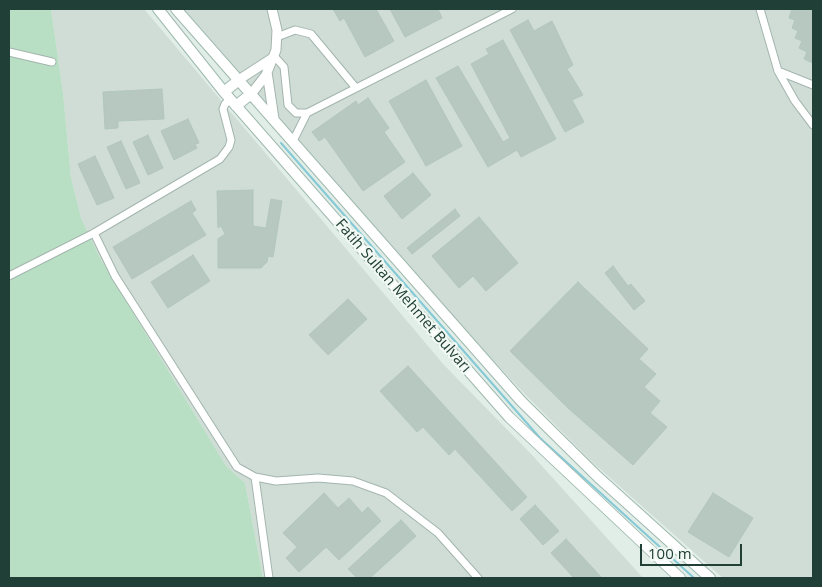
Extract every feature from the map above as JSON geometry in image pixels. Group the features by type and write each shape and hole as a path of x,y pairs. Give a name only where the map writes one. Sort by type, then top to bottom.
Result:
{"main road":[{"name":"Fatih Sultan Mehmet Bulvarı","path":"158,9 230,99 509,416 680,578"},
{"name":"Fatih Sultan Mehmet Bulvarı","path":"176,9 240,79 521,401 598,477 710,578"},
{"path":"230,99 240,79"},
{"path":"230,99 252,93"}],"street":[{"path":"252,93 275,57 277,37 272,9"},
{"path":"275,57 284,67 288,106 296,113 307,113 512,9"},
{"path":"760,9 778,71 795,101 813,125"},
{"path":"277,37 295,30 311,34 356,88"},
{"path":"9,52 52,62"},
{"path":"240,79 275,57"},
{"path":"778,71 813,85"},
{"path":"267,72 274,119"},
{"path":"9,276 94,233 226,154 231,140 223,109 224,104 230,99"},
{"path":"293,141 307,113"},
{"path":"94,233 115,276 169,357 219,440 238,467 255,477 276,481 318,478 353,481 386,493 438,533 478,578"},
{"path":"255,477 270,578"},
{"path":"666,566 674,578"}],"shaded area":[{"path":"51,9 144,9 444,365 532,455 643,578 263,578 245,483 226,466 100,258 81,218 71,178 63,93"},
{"path":"184,9 813,9 813,578 723,578 590,460 461,326"}],"green space":[{"path":"9,9 51,9 63,93 71,178 81,218 100,258 226,466 245,483 263,578 9,578"}],"building":[{"path":"333,9 376,9 394,41 365,57 344,18 340,21"},
{"path":"390,9 438,9 442,18 405,37"},
{"path":"792,9 813,9 813,63 804,59 807,52 799,48 802,41 795,38 798,31 792,28 795,20 789,18"},
{"path":"528,20 534,31 552,21 573,65 567,69 583,95 572,100 584,122 565,132 510,30"},
{"path":"503,40 556,139 521,157 517,150 488,167 436,78 458,66 503,142 510,138 471,64 489,54 486,49"},
{"path":"426,80 462,146 426,166 389,101"},
{"path":"162,89 164,119 118,121 118,128 105,129 103,92"},
{"path":"368,98 389,128 384,132 405,162 363,191 325,137 319,141 312,132 356,101 358,105"},
{"path":"188,119 199,143 195,144 197,148 174,160 161,131"},
{"path":"148,135 163,168 148,175 133,142"},
{"path":"121,141 140,183 126,189 107,147"},
{"path":"95,156 114,198 97,205 78,164"},
{"path":"413,173 431,195 402,219 384,196"},
{"path":"253,190 253,226 266,228 271,199 282,201 273,257 268,256 267,262 261,268 218,268 218,239 225,234 221,226 218,228 217,191"},
{"path":"191,201 196,210 192,213 206,235 132,279 113,247"},
{"path":"455,209 460,216 412,254 407,248"},
{"path":"479,217 518,263 486,291 473,276 459,288 432,256"},
{"path":"193,255 210,281 168,308 151,282"},
{"path":"613,266 628,286 631,284 645,301 634,310 605,273"},
{"path":"578,282 648,349 639,359 656,374 644,387 660,401 650,413 667,427 633,465 568,408 510,351"},
{"path":"348,299 367,319 328,355 309,335"},
{"path":"408,366 527,497 512,511 455,449 449,455 423,427 417,432 380,391"},
{"path":"324,493 338,508 349,498 362,513 368,507 381,521 339,560 326,547 299,572 286,558 297,547 283,533"},
{"path":"713,493 753,518 729,557 688,532"},
{"path":"535,505 559,531 543,545 520,519"},
{"path":"401,520 416,536 370,578 357,578 348,569"},
{"path":"566,539 602,578 574,578 551,553"}],"waterway":[{"path":"281,143 540,438 694,578"}]}
